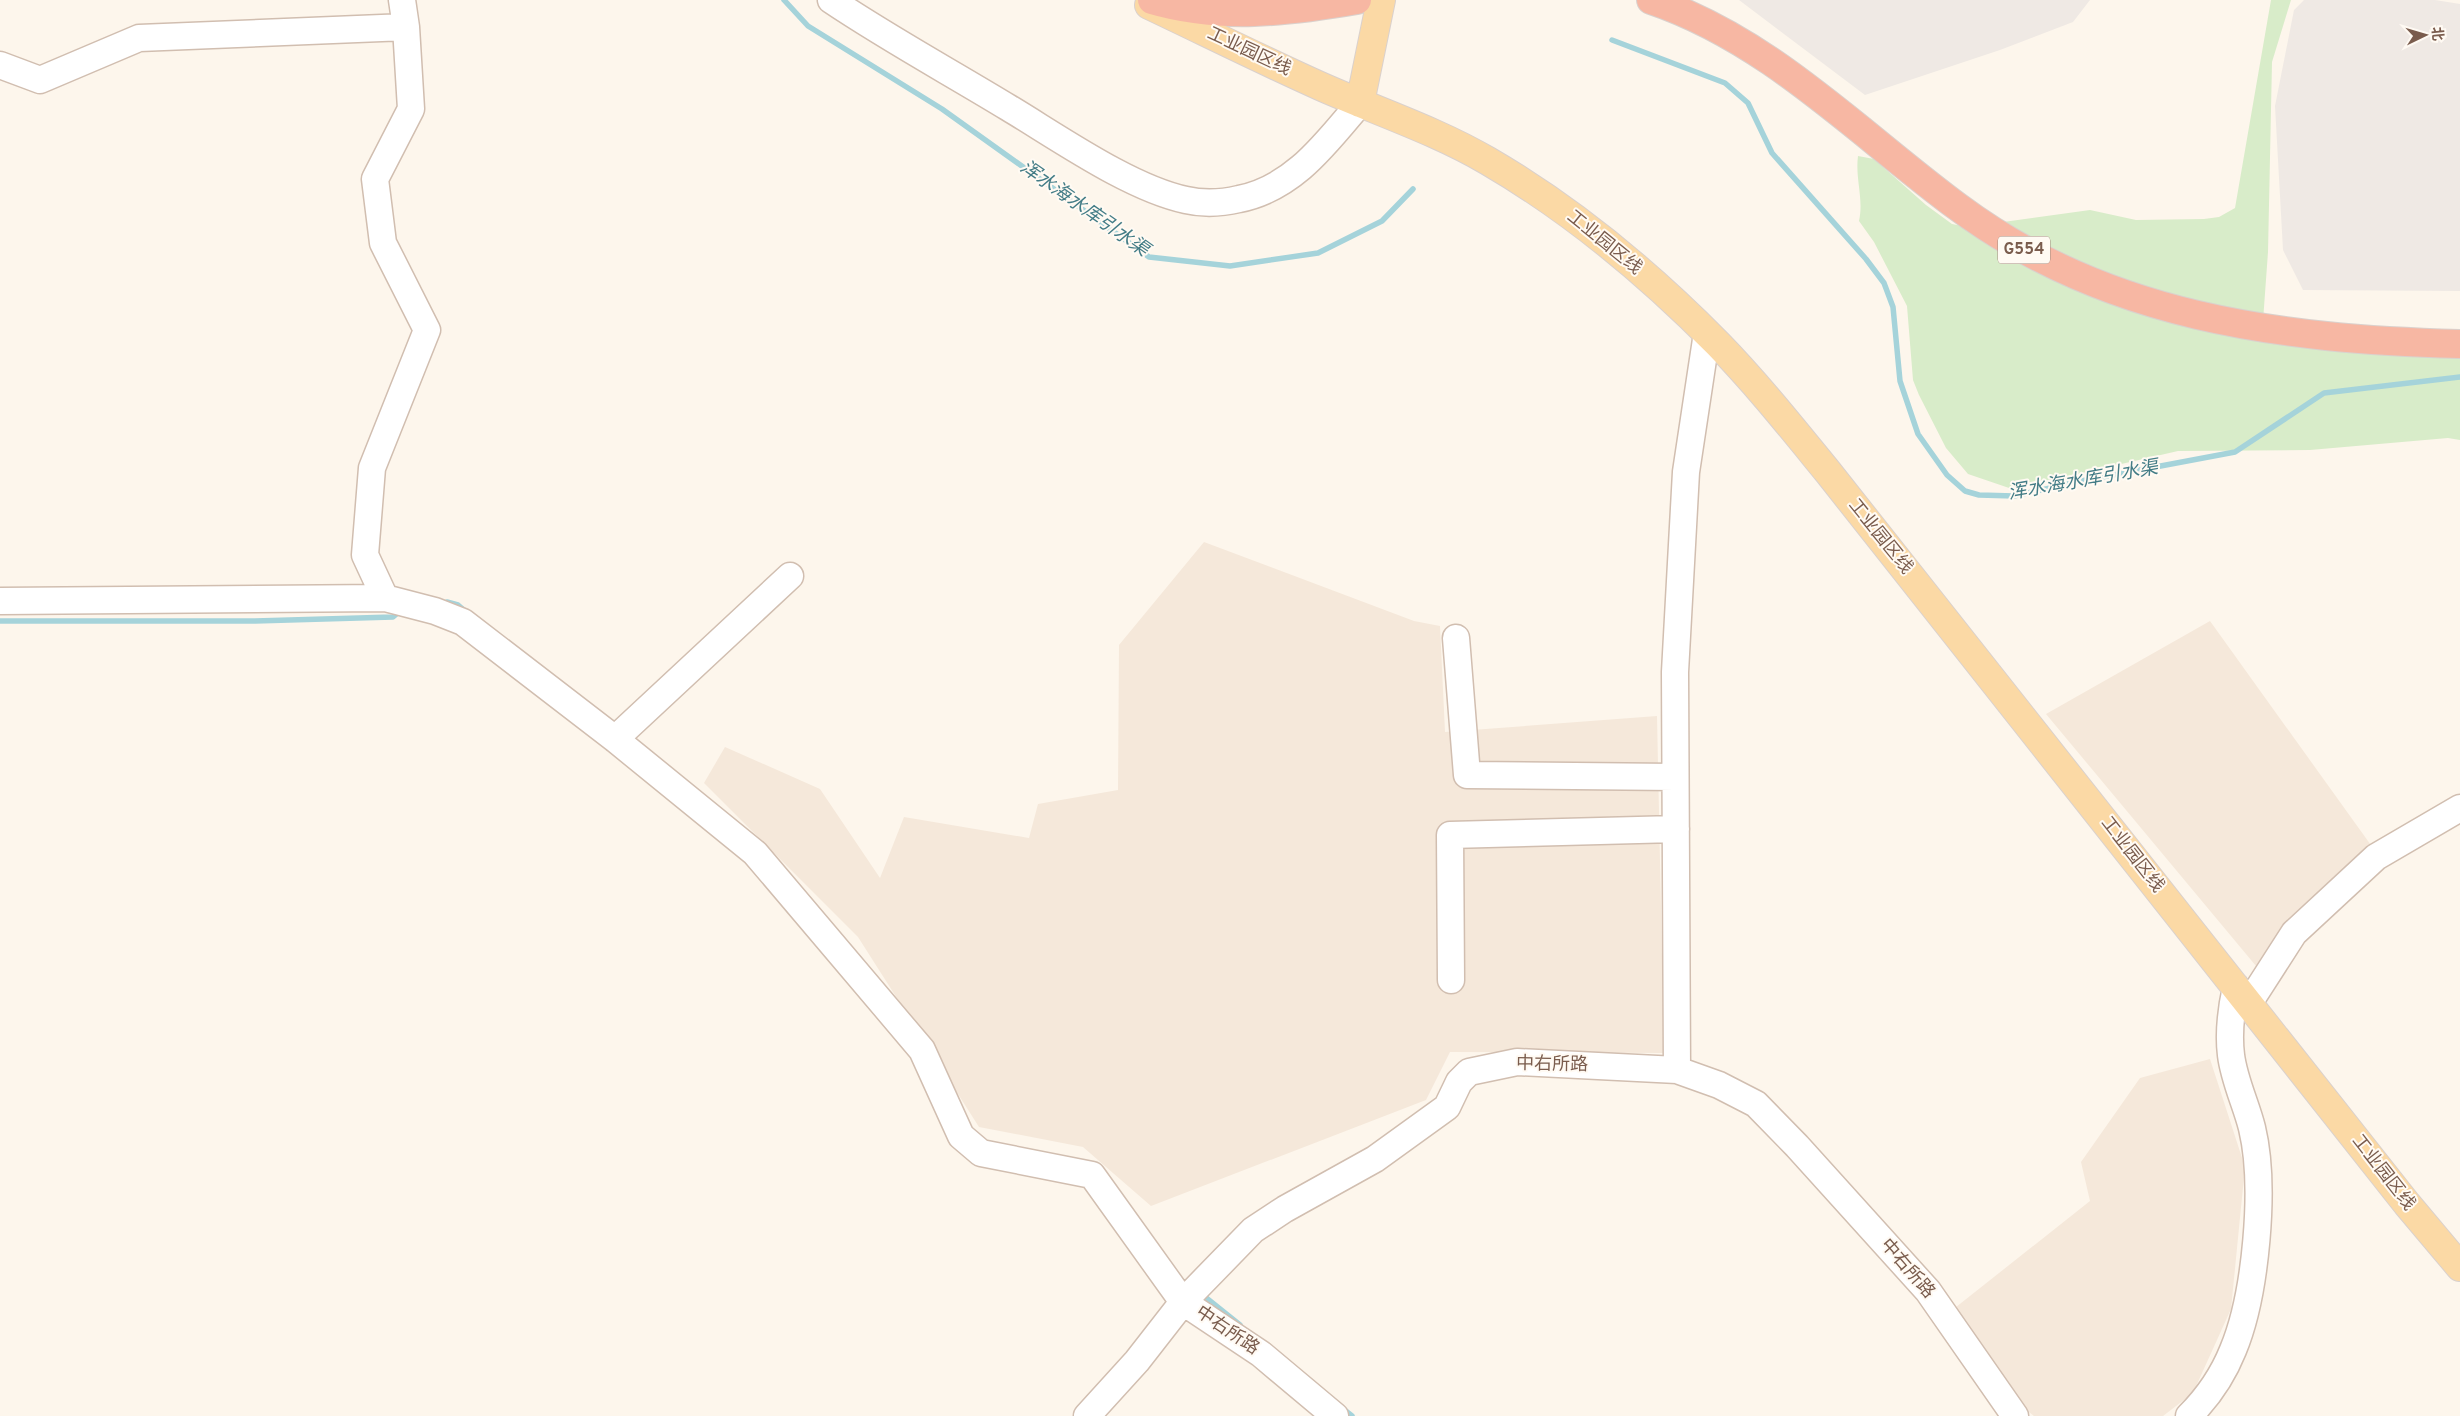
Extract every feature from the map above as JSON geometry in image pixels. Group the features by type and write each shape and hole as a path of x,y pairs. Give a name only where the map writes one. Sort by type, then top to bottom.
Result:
{"highway":[{"path":"1152,0 1200,10 1231,13 1293,10 1357,0"},
{"name":"G554","path":"1651,0 1701,21 1764,57 1823,100 1958,207 1997,234 2035,256 2083,278 2171,308 2265,329 2363,341 2460,344"}],"main road":[{"name":"工业园区线","path":"1139,0 1360,103 1461,146 1529,186 1576,220 1638,270 1707,333 1759,388 1822,465 2460,1267"},
{"path":"1360,103 1381,0"}],"street":[{"path":"400,602 365,554 372,468 427,330 383,243 375,179 411,109 406,27 402,0"},
{"path":"831,0 870,26 1084,153 1132,179 1186,200 1209,202 1239,199 1266,190 1288,178 1307,164 1360,103"},
{"path":"0,64 40,80 138,38 406,27"},
{"path":"1677,1070 1675,672 1686,472 1707,333"},
{"path":"620,735 790,576"},
{"path":"0,600 400,602 435,611 463,622 620,735 755,853 922,1050 960,1136 981,1153 1092,1174 1191,1294 1137,1361 1087,1416"},
{"path":"1456,638 1467,775 1675,777"},
{"path":"2189,1416 2217,1382 2234,1349 2256,1251 2256,1154 2252,1128 2231,1056 2230,1019 2243,995 2294,933 2376,857 2460,808"},
{"path":"1451,980 1450,835 1676,830"},
{"name":"中右所路","path":"1335,1416 1191,1294 1253,1230 1285,1209 1376,1159 1447,1107 1459,1082 1469,1072 1517,1062 1677,1070 1719,1085 1756,1104 1798,1146 1928,1291 2015,1416"}],"shaded area":[{"path":"1739,0 2090,0 2073,22 2000,50 1865,95"},
{"path":"2304,0 2435,0 2460,4 2460,291 2303,290 2283,250 2275,106 2294,10"},
{"path":"1204,542 1414,621 1440,626 1445,732 1657,716 1664,1053 1450,1052 1426,1100 1151,1206 1083,1147 979,1127 858,937 704,783 725,747 820,789 880,878 904,817 1029,838 1038,804 1118,790 1119,645"},
{"path":"2210,621 2373,848 2256,966 2046,714"},
{"path":"2210,1059 2245,1167 2231,1309 2193,1393 2163,1416 2034,1416 1951,1311 2090,1201 2081,1162 2140,1078"}],"green space":[{"path":"2271,0 2291,0 2272,62 2268,252 2262,335 2460,347 2460,440 2448,438 2310,450 2178,451 2012,489 1968,474 1946,448 1913,380 1907,306 1874,242 1859,221 1861,205 1858,156 1874,159 1926,205 1952,224 1967,227 2090,210 2136,220 2219,217 2235,208"}],"waterway":[{"name":"浑水海水库引水渠","path":"784,0 808,26 942,109 1149,257 1230,266 1318,253 1382,221 1413,189"},
{"name":"浑水海水库引水渠","path":"1612,40 1725,83 1748,103 1772,153 1866,259 1884,283 1893,307 1900,381 1918,434 1947,475 1965,491 1979,495 2014,496 2081,481 2235,452 2324,393 2460,377"},
{"path":"447,602 458,605 465,611"},
{"path":"0,621 255,621 393,617 400,611"},
{"path":"1200,1293 1240,1325"},
{"path":"1342,1408 1352,1416"}]}
